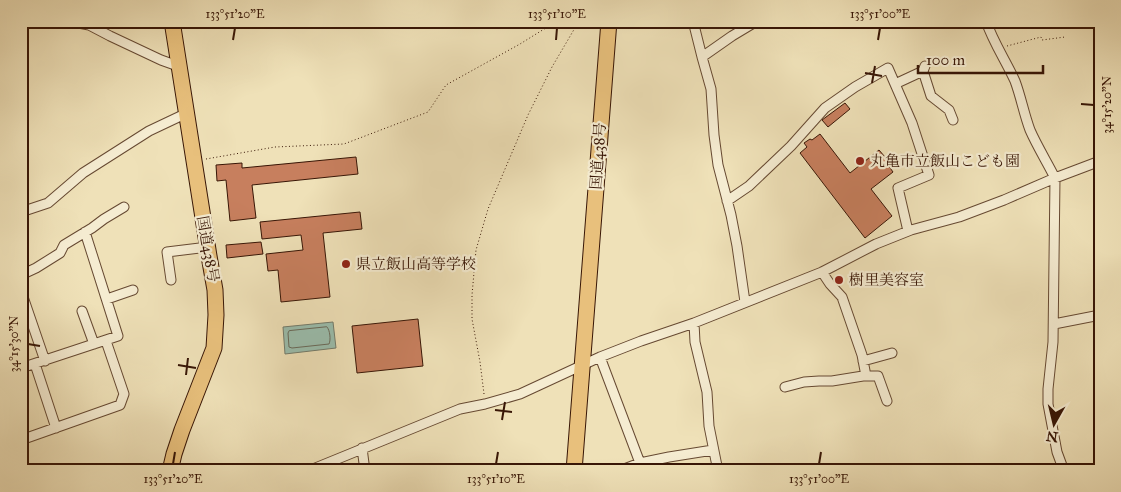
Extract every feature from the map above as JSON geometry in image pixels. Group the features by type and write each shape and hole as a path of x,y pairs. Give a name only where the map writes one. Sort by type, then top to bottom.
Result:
{"highway":[{"name":"国道438号","path":"170,471 182,430 214,348 216,315 215,290 172,21"},
{"name":"国道438号","path":"584,471 609,21"},
{"name":"国道438号","path":"574,471 591,361 618,21"}],"street":[{"path":"68,21 89,25 161,60 180,64"},
{"path":"694,21 711,89 718,166 737,246 745,302"},
{"path":"702,57 757,21"},
{"path":"986,21 991,35 1016,84 1031,131 1056,178 1054,342 1048,404 1057,452 1064,471"},
{"path":"727,202 756,180 791,146 825,108 855,87 888,68 912,124 929,175 898,188 908,231"},
{"path":"895,84 924,68 931,96 949,110 953,120"},
{"path":"21,212 48,202 83,173 149,131 187,113"},
{"path":"308,471 460,409 520,394 591,361 694,323 822,272 876,244 908,231 959,217 1100,161"},
{"path":"21,276 60,253 64,245 124,208"},
{"path":"21,368 118,336 85,232"},
{"path":"171,280 167,252 208,247"},
{"path":"822,272 842,297 863,360 866,376"},
{"path":"107,299 133,290"},
{"path":"21,291 45,361"},
{"path":"82,311 94,344"},
{"path":"1054,324 1100,315"},
{"path":"694,323 695,342 707,392 709,426 718,471"},
{"path":"21,440 120,405 124,394 106,341"},
{"path":"863,360 892,353"},
{"path":"591,361 640,463"},
{"path":"35,364 56,428"},
{"path":"785,387 819,380 832,381 878,376 887,401"},
{"path":"362,448 365,471"},
{"path":"619,471 640,463 713,450"}],"path":[{"path":"194,162 275,147 344,144 428,112 446,85 557,21"},
{"path":"485,404 472,319 476,250 488,209 528,115 552,67 579,21"},
{"path":"999,49 1041,37 1042,40 1065,37"}],"water":[{"path":"333,322 336,348 285,354 283,327"}],"building":[{"path":"845,103 850,109 828,127 822,120"},
{"path":"820,134 850,173 879,150 892,162 888,165 893,172 871,189 892,216 865,238 800,153 807,147 804,143"},
{"path":"356,157 358,174 252,185 256,218 230,221 226,180 217,181 216,165 242,163 242,168"},
{"path":"360,212 362,229 323,233 330,297 281,302 278,270 268,271 266,254 303,250 301,235 262,239 260,222"},
{"path":"261,242 263,254 227,258 226,245"},
{"path":"418,319 423,366 357,373 352,326"}],"place":[{"name":"丸亀市立飯山こども園","path":"860,161"},
{"name":"県立飯山高等学校","path":"346,264"},
{"name":"樹里美容室","path":"839,280"}]}
